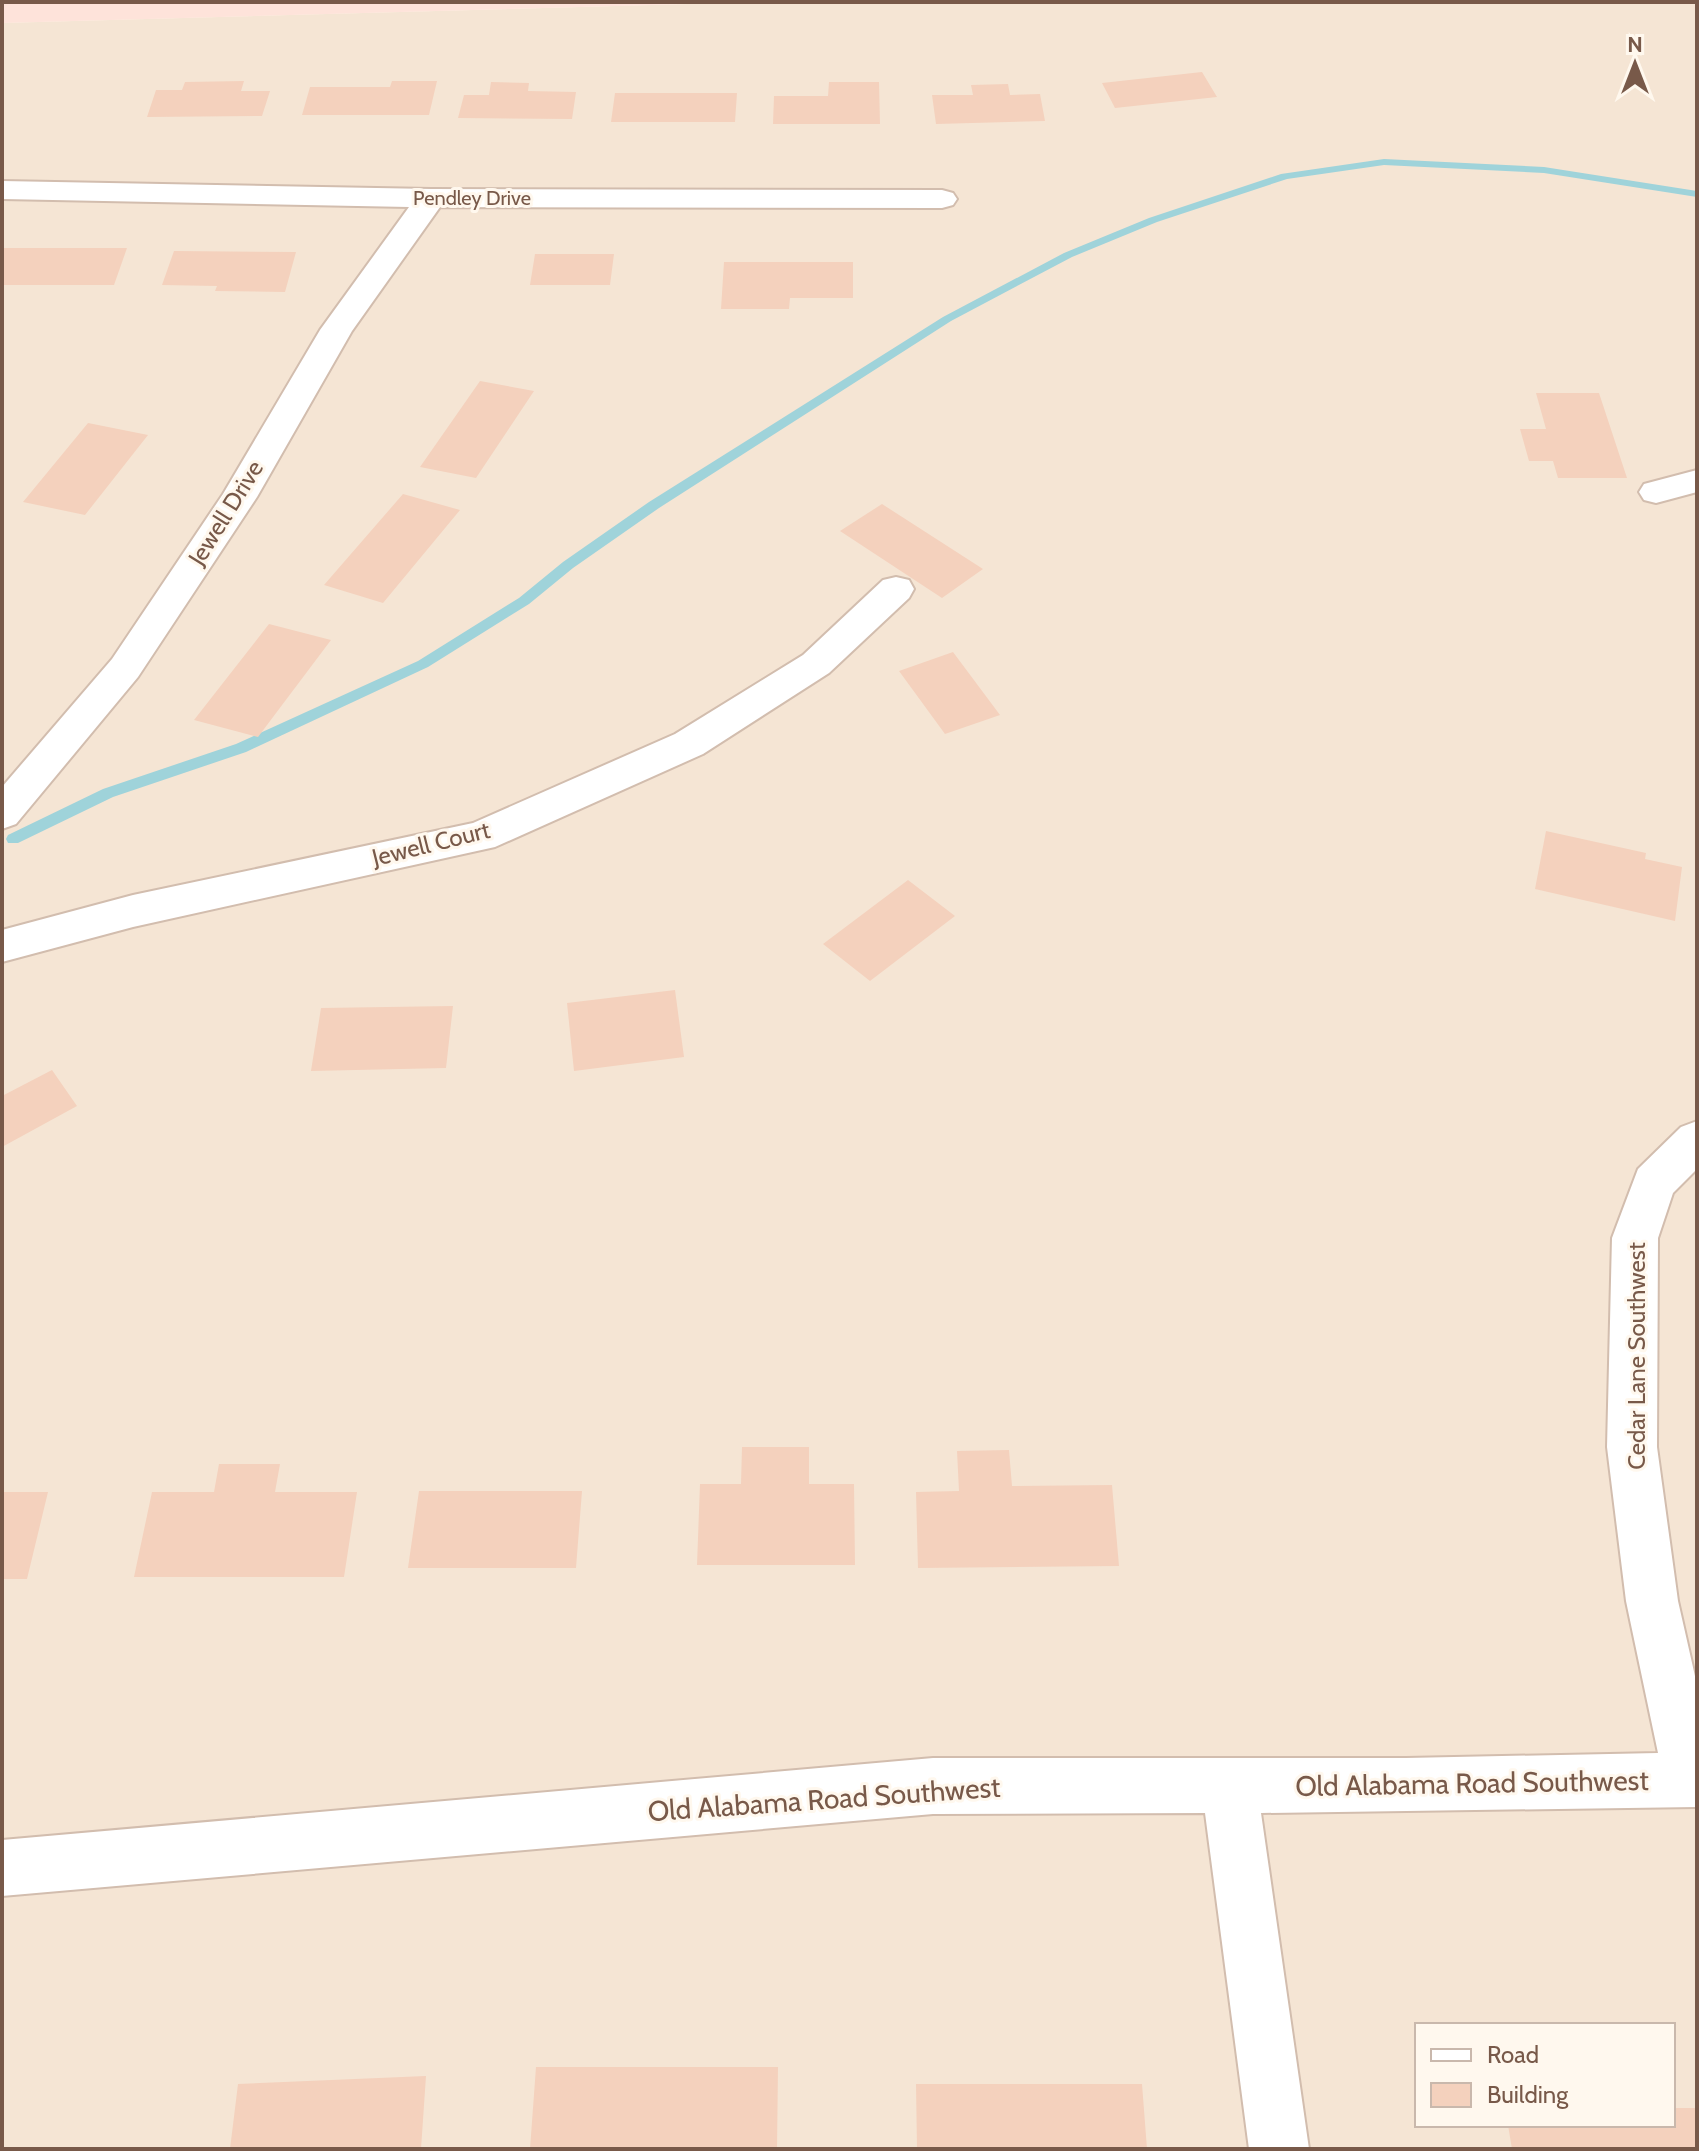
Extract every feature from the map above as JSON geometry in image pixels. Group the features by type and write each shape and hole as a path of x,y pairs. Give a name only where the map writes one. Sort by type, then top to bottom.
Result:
{"street":[{"name":"Pendley Drive","path":"2,190 431,198 942,199"},
{"name":"Jewell Drive","path":"2,814 125,668 239,497 336,330 431,198"},
{"path":"1656,492 1697,481"},
{"name":"Jewell Court","path":"2,946 133,911 481,836 689,744 816,664 896,589"},
{"name":"Cedar Lane Southwest","path":"1694,1780 1652,1601 1632,1447 1635,1238 1654,1183 1697,1140"},
{"name":"Old Alabama Road Southwest","path":"2,1868 933,1786 1694,1780"},
{"path":"1229,1785 1279,2149"}],"shaded area":[{"path":"2,2 759,2 2,23"},
{"path":"759,2 1697,2 1697,2149 2,2149 2,23"}],"building":[{"path":"1202,72 1217,97 1115,108 1102,83"},
{"path":"244,81 241,91 270,91 262,116 147,117 156,90 182,90 185,82"},
{"path":"392,81 437,81 429,115 302,115 310,87 390,87"},
{"path":"491,82 529,83 528,91 576,92 572,119 458,118 464,95 489,95"},
{"path":"829,82 879,82 880,124 773,124 774,96 828,96"},
{"path":"1008,84 1010,95 1040,94 1045,121 936,124 932,95 973,95 971,85"},
{"path":"615,93 737,93 735,122 611,122"},
{"path":"2,248 127,248 114,285 2,285"},
{"path":"174,251 296,252 285,292 215,291 217,286 162,285"},
{"path":"535,254 614,254 610,285 530,285"},
{"path":"724,262 853,262 853,298 790,298 789,309 721,309"},
{"path":"480,381 534,391 476,478 420,467"},
{"path":"1536,393 1599,393 1627,478 1558,478 1553,461 1529,461 1520,429 1546,429"},
{"path":"88,423 148,435 85,515 23,502"},
{"path":"403,494 460,510 383,603 324,585"},
{"path":"882,504 983,569 942,598 840,531"},
{"path":"269,624 331,640 258,737 194,720"},
{"path":"953,652 1000,715 945,734 899,671"},
{"path":"1546,831 1646,853 1645,859 1682,867 1675,921 1535,889"},
{"path":"908,880 955,916 870,981 823,944"},
{"path":"675,990 684,1057 574,1071 567,1003"},
{"path":"453,1006 446,1068 311,1071 321,1008"},
{"path":"52,1070 77,1106 2,1147 2,1096"},
{"path":"742,1447 809,1447 809,1484 854,1484 855,1565 697,1565 700,1484 741,1484"},
{"path":"1009,1450 1012,1486 1112,1485 1119,1566 918,1568 916,1492 959,1491 957,1451"},
{"path":"219,1464 280,1464 275,1492 357,1492 344,1577 134,1577 152,1492 214,1492"},
{"path":"419,1491 582,1491 576,1568 408,1568"},
{"path":"2,1492 48,1492 27,1579 2,1579"},
{"path":"536,2067 778,2067 777,2149 530,2149"},
{"path":"426,2076 421,2149 230,2149 238,2084"},
{"path":"916,2084 1142,2084 1147,2149 917,2149"},
{"path":"1675,2108 1697,2108 1697,2149 1512,2149 1508,2127 1675,2127"}],"waterway":[{"path":"13,839 108,793 241,748 423,664 524,601 568,565 654,505 947,319 1068,255 1153,220 1285,176 1384,162 1544,170 1697,194"}]}
